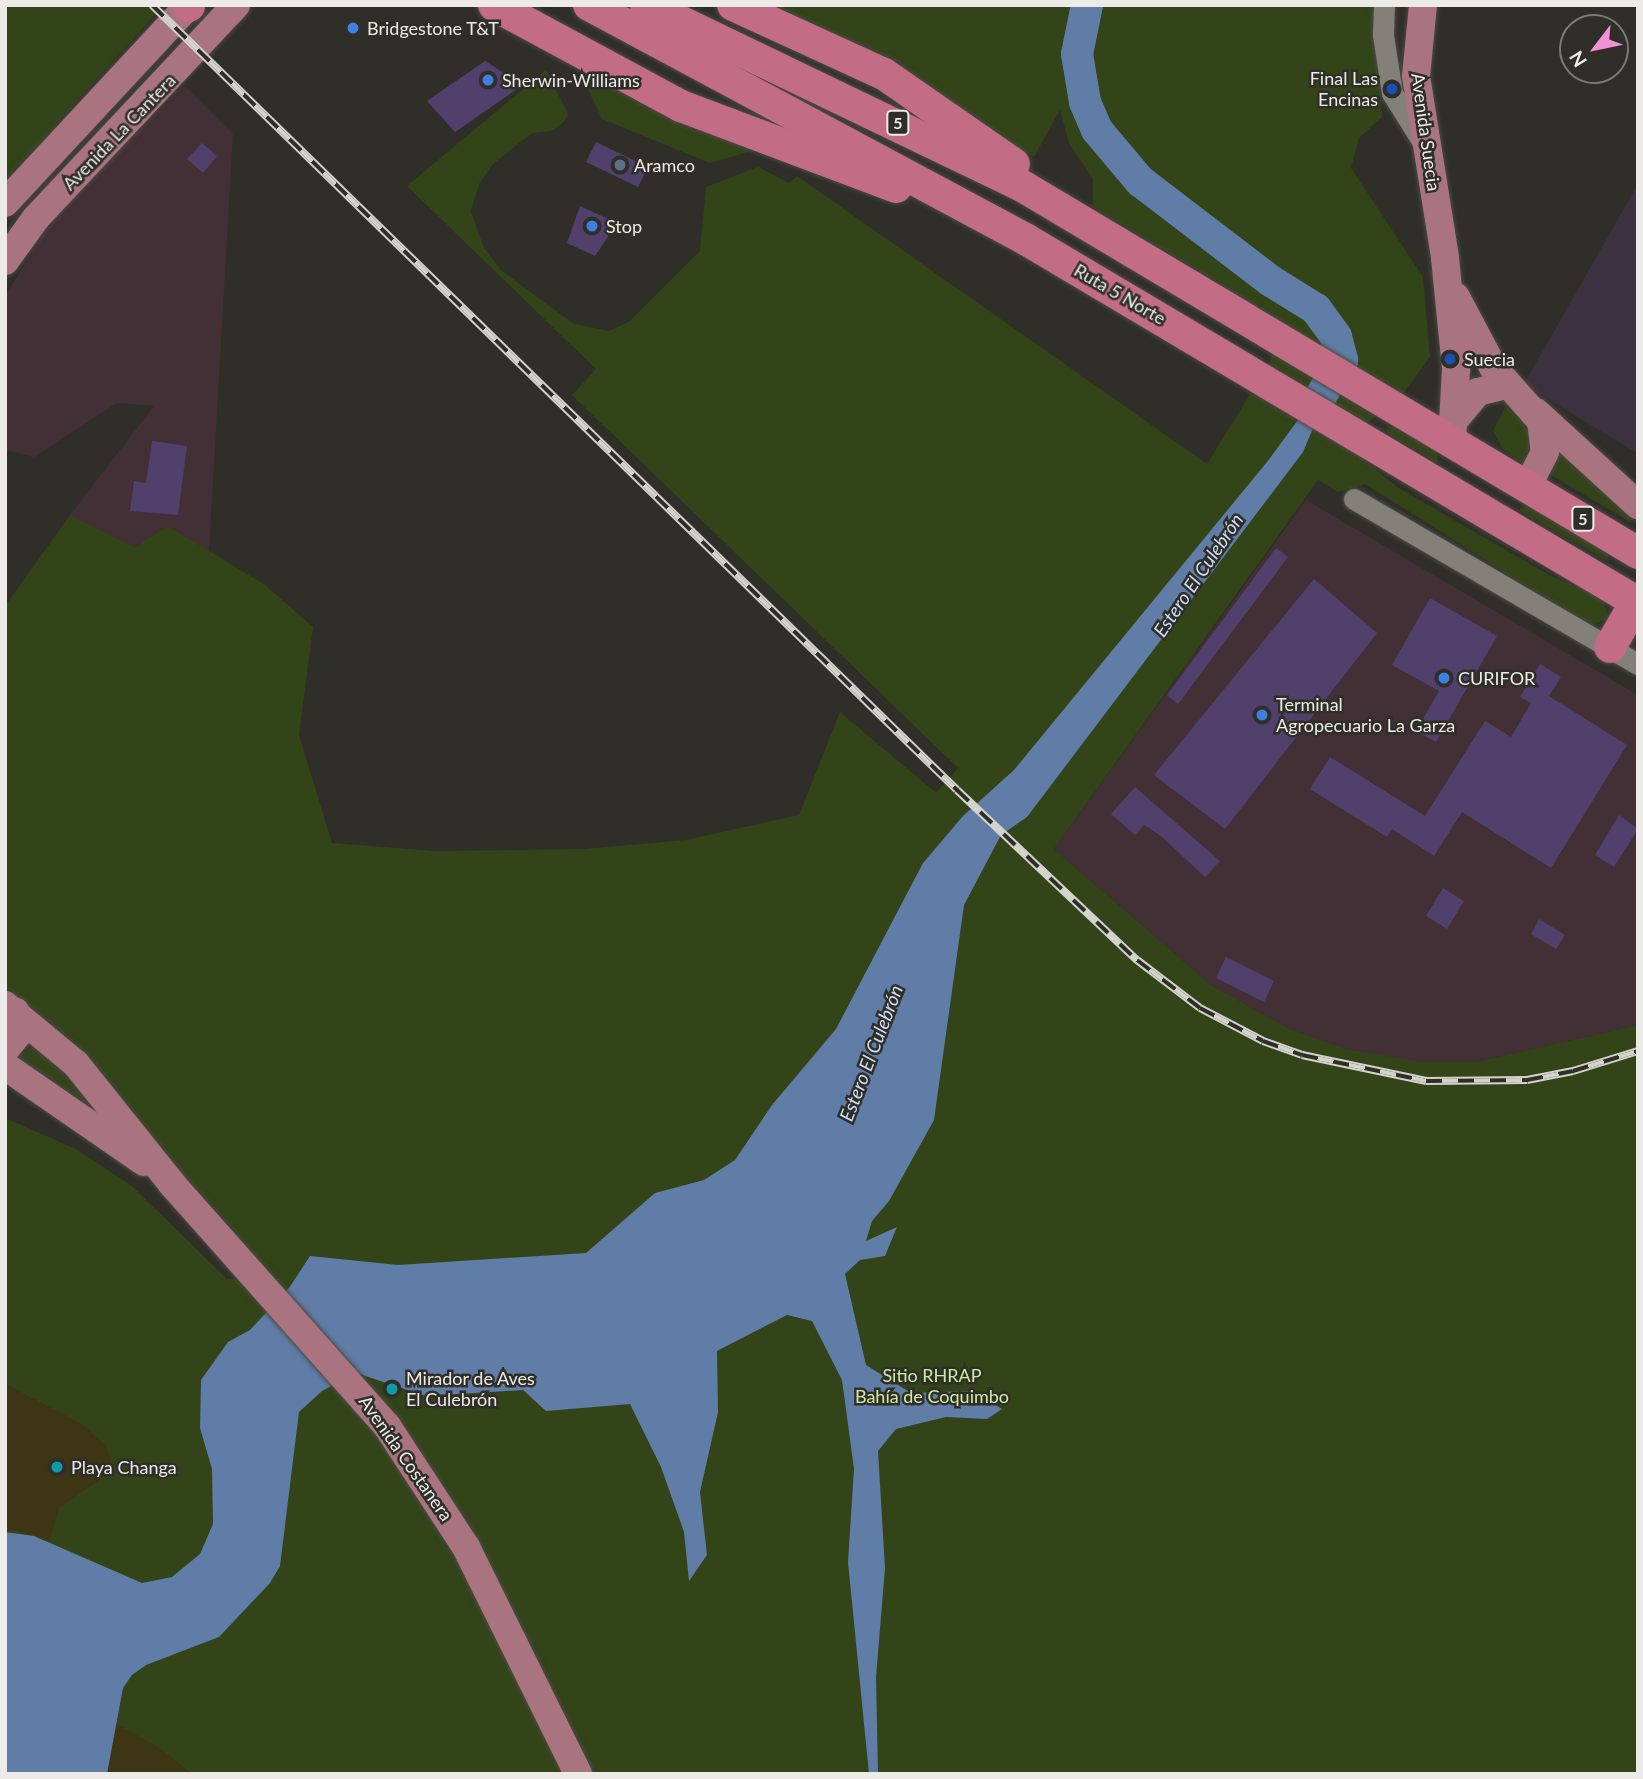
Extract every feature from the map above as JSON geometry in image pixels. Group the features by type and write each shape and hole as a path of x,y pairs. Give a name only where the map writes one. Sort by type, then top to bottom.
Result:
{"highway":[{"path":"494,5 681,106 784,148 869,175 1027,240"},
{"name":"Ruta 5 Norte","path":"589,5 1027,240 1220,351 1380,453 1637,602"},
{"name":"5","path":"646,5 958,153 1143,256 1240,318 1399,411 1454,430 1528,486 1638,553"},
{"path":"733,5 884,74 1143,256"},
{"path":"1454,430 1448,471 1465,501 1505,501 1528,486"},
{"path":"1610,648 1637,602"}],"main road":[{"name":"Avenida La Cantera","path":"5,203 189,5"},
{"name":"Avenida La Cantera","path":"5,261 36,218 236,5"},
{"name":"Avenida Suecia","path":"1423,5 1416,76 1445,258 1456,369 1454,430"},
{"name":"Avenida Suecia","path":"1445,258 1468,326 1507,385 1638,505"},
{"path":"1454,430 1478,392 1507,385"},
{"path":"1528,486 1545,452 1545,431 1536,412"},
{"path":"5,1050 19,1032 10,1008"},
{"name":"Avenida Costanera","path":"10,1008 76,1064 172,1184 349,1381 406,1452 453,1526 578,1774"},
{"name":"Avenida Costanera","path":"5,1066 172,1184"}],"street":[{"path":"1384,5 1383,35 1392,93 1429,152"},
{"path":"1354,499 1638,664"}],"shaded area":[{"path":"185,86 233,134 209,551 168,526 134,547 70,515 154,406 117,403 34,457 5,450 5,296 57,213"},
{"path":"1638,184 1638,454 1524,384"},
{"path":"1306,500 1638,695 1638,1025 1475,1062 1422,1063 1346,1049 1288,1028 1211,985 1054,849"}],"green space":[{"path":"5,5 164,5 5,180"},
{"name":"Sitio RHRAP Bahía de Coquimbo","path":"771,5 1374,5 1382,117 1359,138 1351,168 1423,277 1430,357 1399,399 1342,442 1397,487 1553,577 1601,596 1609,618 1591,626 1365,484 1338,492 1318,480 1054,849 1211,985 1288,1028 1346,1049 1422,1062 1475,1062 1638,1025 1638,1774 5,1774 5,1415 85,1427 5,1384 5,1118 76,1149 132,1186 227,1279 234,1279 260,1260 32,1007 5,988 5,606 70,515 134,547 168,526 265,585 313,627 299,735 332,843 435,851 584,849 686,840 799,815 840,712 936,793 958,768 572,395 596,369 407,186 546,70 568,114 563,123 551,131 532,133 493,164 479,184 471,211 484,248 502,271 574,324 609,331 630,321 700,251 706,187 758,167 789,183 797,176 1207,464 1270,362 1273,316 1092,206 1093,179 1069,143 1060,110 1034,157 859,51"},
{"path":"580,73 752,151 710,163 602,119"},
{"path":"1506,405 1534,435 1525,465 1503,449 1493,431"},
{"path":"1392,421 1436,446 1438,463 1386,432"},
{"path":"1552,441 1635,515 1630,522 1546,472"},
{"path":"1530,502 1612,550 1606,560 1519,509"},
{"path":"37,1044 53,1055 112,1122 11,1061"}],"sand":[{"name":"Playa Changa","path":"5,1384 82,1424 105,1445 111,1460 106,1475 59,1508 49,1542 14,1530 5,1532"},
{"path":"115,1723 160,1748 192,1774 107,1774"}],"water":[{"path":"1342,360 1303,452 1027,817 1001,835 964,905 934,1120 889,1201 872,1221 866,1241 897,1227 885,1256 860,1260 845,1274 866,1365 911,1393 972,1391 1002,1409 987,1419 946,1417 896,1429 878,1451 885,1568 876,1677 878,1774 869,1774 848,1562 854,1469 842,1380 812,1321 787,1315 717,1351 718,1412 700,1492 707,1555 689,1581 684,1532 661,1467 630,1404 546,1411 523,1390 426,1396 356,1373 322,1391 299,1412 280,1566 270,1583 219,1637 146,1665 132,1675 123,1688 107,1774 5,1774 5,1532 34,1536 142,1583 172,1577 200,1554 213,1524 212,1469 200,1428 201,1380 228,1342 250,1330 289,1288 310,1256 398,1265 586,1253 655,1193 704,1180 735,1160 772,1105 836,1029 923,863 963,816 1014,770 1267,462"}],"building":[{"path":"485,61 523,85 455,132 427,101"},
{"path":"596,142 648,167 638,187 586,162"},
{"path":"202,143 217,156 203,173 187,159"},
{"name":"Stop","path":"580,206 617,223 595,256 567,243"},
{"path":"152,441 187,446 178,515 130,511 134,481 146,483"},
{"path":"1276,548 1288,557 1178,704 1167,695"},
{"path":"1314,579 1377,633 1225,829 1154,775"},
{"name":"CURIFOR","path":"1430,598 1497,636 1436,742 1416,731 1439,691 1392,665"},
{"path":"1540,664 1561,677 1549,696 1627,745 1551,868 1462,812 1434,856 1392,829 1387,837 1310,789 1330,757 1425,816 1485,721 1511,737 1531,703 1520,697"},
{"path":"1135,787 1220,861 1205,877 1161,836 1144,825 1135,835 1111,814"},
{"path":"1619,815 1638,829 1614,867 1595,855"},
{"path":"1443,888 1464,901 1447,929 1426,916"},
{"path":"1539,919 1565,935 1556,949 1531,934"},
{"path":"1226,957 1274,981 1264,1002 1216,978"}],"waterway":[{"name":"Estero El Culebrón","path":"1087,5 1077,54 1085,102 1097,130 1140,181 1271,281 1316,309 1336,337 1342,360 1321,396"}],"railway":[{"path":"152,5 957,790 1137,960 1200,1008 1263,1041 1302,1055 1426,1081 1527,1080 1573,1071 1638,1051"}],"place":[{"name":"Bridgestone T&T","path":"353,28"},
{"name":"Sherwin-Williams","path":"488,80"},
{"name":"Final Las Encinas","path":"1392,89"},
{"name":"Aramco","path":"620,165"},
{"name":"Stop","path":"592,226"},
{"name":"Suecia","path":"1450,359"},
{"name":"CURIFOR","path":"1444,678"},
{"name":"Terminal Agropecuario La Garza","path":"1262,715"},
{"name":"Mirador de Aves El Culebrón","path":"392,1389"},
{"name":"Playa Changa","path":"57,1467"}]}
